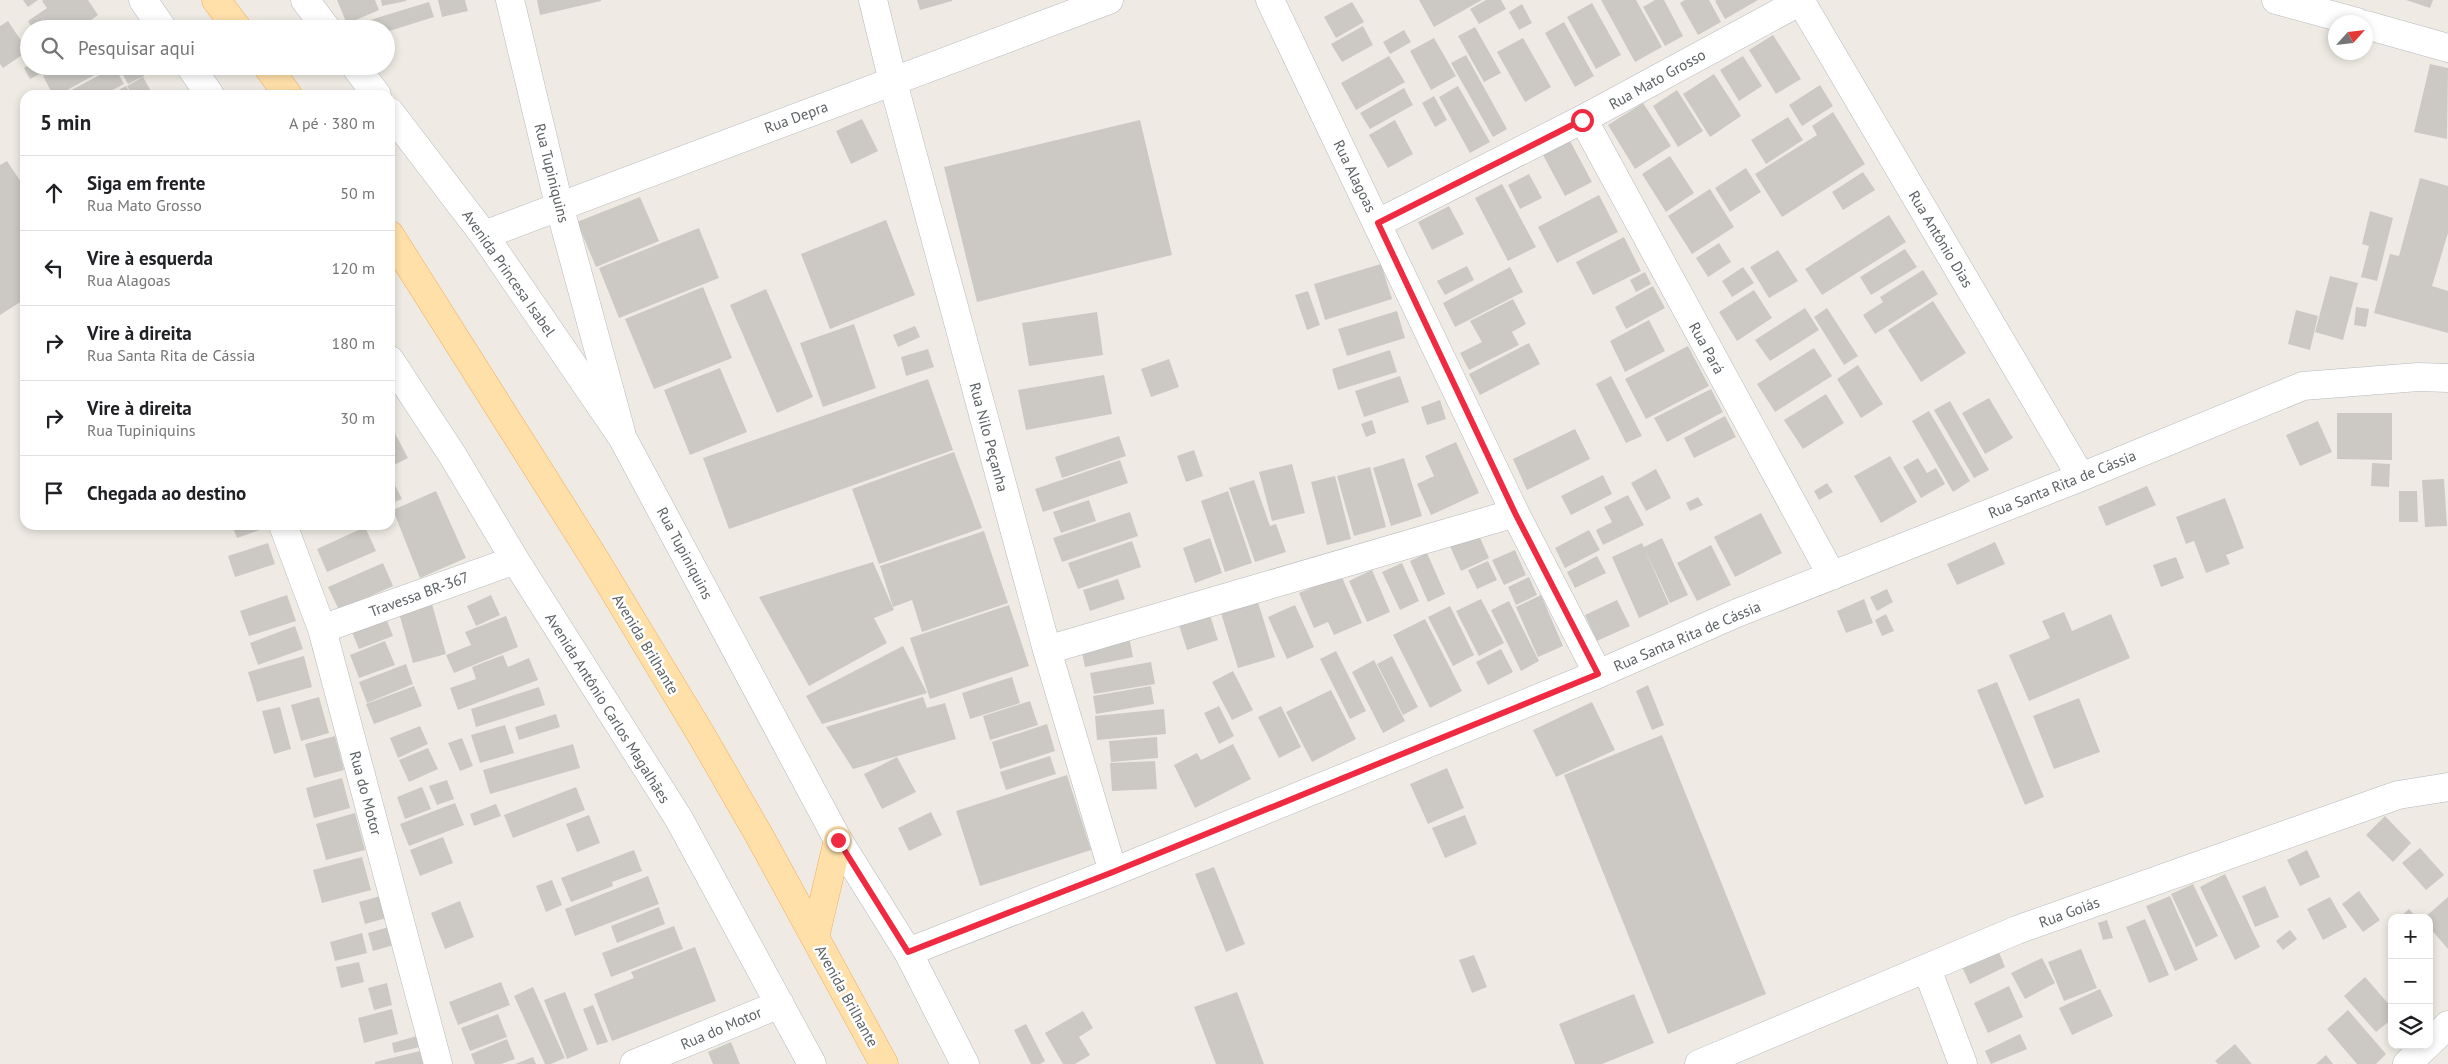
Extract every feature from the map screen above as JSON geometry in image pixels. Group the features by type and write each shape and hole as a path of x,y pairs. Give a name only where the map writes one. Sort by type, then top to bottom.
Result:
{"main road":[{"path":"216,0 231,20"},
{"path":"274,75 284,90"},
{"name":"Avenida Brilhante","path":"395,243 593,556 704,739 884,1064"},
{"path":"815,937 838,840"}],"street":[{"path":"143,0 157,20"},
{"path":"305,0 320,20"},
{"name":"Rua Tupiniquins","path":"510,0 559,205 622,437 838,840 908,952 965,1064"},
{"name":"Rua Nilo Peçanha","path":"873,0 893,82 1047,650 1113,872"},
{"name":"Rua Alagoas","path":"1270,0 1515,513 1598,674"},
{"name":"Rua Mato Grosso","path":"1378,223 1582,120 1800,0"},
{"name":"Rua Antônio Dias","path":"1800,0 2081,477"},
{"path":"2276,0 2331,15"},
{"name":"Rua Depra","path":"484,235 559,205 893,82 1101,2"},
{"path":"2373,27 2448,48"},
{"path":"196,75 207,90"},
{"path":"362,75 373,90"},
{"name":"Avenida Princesa Isabel","path":"395,119 484,235 622,437"},
{"name":"Rua Pará","path":"1582,120 1832,576"},
{"name":"Avenida Antônio Carlos Magalhães","path":"395,368 453,456 515,560 679,819 812,1064"},
{"name":"Rua Santa Rita de Cássia","path":"908,952 1113,872 1598,674 1737,613 2081,477 2303,386 2418,377 2448,378"},
{"path":"1047,650 1515,513"},
{"name":"Rua do Motor","path":"285,530 322,629 438,1064"},
{"name":"Travessa BR-367","path":"322,629 515,560"},
{"name":"Rua Goiás","path":"1699,1064 2017,930 2398,794 2448,787"},
{"path":"1927,969 1963,1064"},
{"name":"Rua do Motor","path":"634,1064 780,1004"},
{"path":"2433,1039 2448,1025"},
{"path":"2407,1064 2423,1049"}],"building":[{"path":"23,0 38,0 28,7"},
{"path":"88,0 98,15 91,20 29,20 47,8 42,1"},
{"path":"337,0 375,0 379,10 356,20 345,20"},
{"path":"381,0 406,0 406,1 382,6"},
{"path":"438,0 465,0 468,11 442,17"},
{"path":"537,0 601,0 601,1 540,15"},
{"path":"917,0 952,0 952,1 920,10"},
{"path":"1419,0 1482,0 1434,27"},
{"path":"1486,0 1501,0 1506,9 1479,24 1470,9"},
{"path":"1601,0 1636,0 1662,47 1635,62"},
{"path":"1655,0 1664,0 1683,36 1665,46 1643,7"},
{"path":"1685,0 1709,0 1721,22 1698,35 1680,3"},
{"path":"1758,0 1725,19 1715,1"},
{"path":"2406,0 2433,0 2430,8"},
{"path":"429,2 434,17 395,29 395,20 370,20"},
{"path":"1352,2 1364,22 1336,38 1324,17"},
{"path":"1592,3 1621,55 1596,69 1567,17"},
{"path":"1522,4 1532,23 1519,30 1509,12"},
{"path":"8,21 20,39 20,56 3,68 0,64 0,26"},
{"path":"1564,22 1594,76 1575,87 1545,33"},
{"path":"1363,26 1373,45 1342,62 1331,44"},
{"path":"1475,27 1501,73 1484,82 1458,36"},
{"path":"1404,30 1411,42 1390,54 1383,42"},
{"path":"1773,35 1801,79 1776,94 1749,50"},
{"path":"1434,38 1456,76 1431,90 1410,51"},
{"path":"1523,38 1551,87 1525,102 1497,52"},
{"path":"1466,55 1507,129 1493,137 1451,63"},
{"path":"1389,56 1405,82 1356,110 1341,83"},
{"path":"1743,56 1762,86 1739,101 1720,70"},
{"path":"2430,64 2448,68 2447,139 2414,132"},
{"path":"1714,74 1741,116 1710,137 1683,94"},
{"path":"28,75 37,75 30,79"},
{"path":"95,75 67,90 50,90 43,76"},
{"path":"100,75 119,75 124,84 113,90 71,90"},
{"path":"123,75 144,75 144,76 128,84"},
{"path":"143,77 150,90 129,90 127,86"},
{"path":"1820,85 1833,106 1802,126 1789,105"},
{"path":"126,86 128,90 118,90"},
{"path":"1458,86 1490,142 1470,153 1439,97"},
{"path":"1404,88 1413,105 1370,129 1360,113"},
{"path":"1677,90 1703,131 1678,147 1653,106"},
{"path":"1434,96 1447,120 1435,127 1422,103"},
{"path":"1643,103 1671,146 1635,169 1608,125"},
{"path":"1833,112 1865,164 1782,217 1755,174 1817,135 1812,126"},
{"path":"1788,117 1803,140 1766,164 1751,140"},
{"path":"862,119 878,151 851,164 836,131"},
{"path":"1140,120 1172,255 977,302 944,167"},
{"path":"1395,120 1413,154 1388,168 1369,135"},
{"path":"1570,141 1592,182 1565,196 1543,155"},
{"path":"1670,156 1694,193 1666,212 1642,174"},
{"path":"7,161 20,180 20,302 0,315 0,165"},
{"path":"1746,168 1761,192 1730,212 1715,188"},
{"path":"1863,172 1875,190 1843,210 1832,192"},
{"path":"1529,174 1542,198 1520,209 1508,185"},
{"path":"2420,178 2448,186 2448,233 2432,286 2448,291 2448,333 2374,313 2390,254 2399,256"},
{"path":"1502,184 1536,247 1508,261 1475,198"},
{"path":"1710,189 1734,227 1692,254 1668,216"},
{"path":"1599,195 1618,232 1557,263 1538,227"},
{"path":"640,197 659,241 596,267 577,222"},
{"path":"1449,206 1464,234 1432,250 1418,222"},
{"path":"2370,211 2393,218 2377,281 2361,277 2369,246 2362,244"},
{"path":"1889,215 1906,242 1822,295 1805,269"},
{"path":"886,220 915,295 830,329 801,254"},
{"path":"699,228 719,278 619,318 599,268"},
{"path":"1624,237 1641,271 1593,295 1576,262"},
{"path":"1719,243 1731,262 1708,277 1696,258"},
{"path":"1905,249 1917,267 1871,295 1860,277"},
{"path":"1778,250 1798,281 1769,298 1750,267"},
{"path":"1381,264 1392,299 1325,320 1314,284"},
{"path":"1467,266 1474,280 1445,295 1437,281"},
{"path":"1510,267 1523,292 1455,327 1443,303"},
{"path":"1743,267 1754,283 1732,297 1722,281"},
{"path":"1923,270 1938,294 1875,334 1863,315 1883,302 1880,297"},
{"path":"1645,272 1651,284 1636,292 1630,280"},
{"path":"2330,276 2358,283 2343,340 2315,332"},
{"path":"1653,286 1665,308 1626,329 1615,307"},
{"path":"703,287 732,358 654,389 625,319"},
{"path":"766,289 813,397 777,413 730,305"},
{"path":"1754,290 1772,318 1737,341 1719,312"},
{"path":"1308,291 1320,325 1307,330 1295,295"},
{"path":"1513,299 1526,324 1512,332 1519,345 1469,370 1460,353 1482,342 1470,321"},
{"path":"1933,301 1966,353 1921,382 1888,330"},
{"path":"2356,307 2369,309 2366,327 2354,325"},
{"path":"1805,308 1819,330 1770,361 1755,340"},
{"path":"1827,308 1858,356 1844,365 1814,317"},
{"path":"2296,310 2318,316 2310,350 2288,344"},
{"path":"1397,311 1405,338 1347,356 1338,329"},
{"path":"1097,312 1103,355 1029,366 1022,323"},
{"path":"1649,320 1665,351 1625,372 1610,341"},
{"path":"854,324 876,388 823,407 800,343"},
{"path":"915,326 920,337 898,347 893,335"},
{"path":"1529,343 1540,364 1480,395 1469,374"},
{"path":"1688,346 1709,386 1646,419 1625,379"},
{"path":"1814,348 1832,376 1775,412 1757,384"},
{"path":"928,349 934,367 906,376 901,357"},
{"path":"1390,350 1397,372 1338,390 1332,369"},
{"path":"1169,359 1179,387 1151,397 1141,369"},
{"path":"1858,365 1883,404 1861,418 1837,379"},
{"path":"720,368 747,432 690,455 664,390"},
{"path":"1104,375 1112,414 1026,430 1018,390"},
{"path":"1400,376 1409,402 1364,417 1355,391"},
{"path":"1611,376 1642,436 1626,443 1596,384"},
{"path":"928,379 953,450 729,529 703,458"},
{"path":"1711,389 1723,412 1667,442 1654,418"},
{"path":"1826,394 1844,423 1803,449 1784,420"},
{"path":"1989,398 2013,438 1985,454 1962,413"},
{"path":"1440,400 1446,419 1427,425 1421,407"},
{"path":"1950,401 1989,470 1974,478 1934,410"},
{"path":"1929,411 1970,481 1953,492 1912,421"},
{"path":"2337,413 2392,413 2392,460 2337,459"},
{"path":"1725,416 1736,437 1694,458 1684,438"},
{"path":"1372,420 1376,433 1366,437 1361,424"},
{"path":"2318,421 2332,452 2300,466 2286,435"},
{"path":"1575,429 1590,459 1527,490 1513,459"},
{"path":"395,433 408,458 395,464"},
{"path":"1119,436 1126,456 1062,478 1055,457"},
{"path":"1456,442 1479,493 1431,515 1417,484 1434,476 1425,456"},
{"path":"1194,450 1203,476 1186,482 1177,456"},
{"path":"954,452 982,528 879,564 852,489"},
{"path":"1890,456 1917,502 1881,523 1854,476"},
{"path":"1404,458 1422,516 1391,526 1373,468"},
{"path":"1918,458 1927,473 1936,468 1945,484 1921,498 1903,467"},
{"path":"1120,460 1128,483 1043,512 1035,489"},
{"path":"2372,463 2390,464 2389,487 2371,486"},
{"path":"1292,464 1305,513 1272,521 1259,472"},
{"path":"1370,467 1386,527 1354,536 1337,476"},
{"path":"1656,469 1671,498 1646,511 1631,483"},
{"path":"1603,475 1612,494 1571,515 1561,496"},
{"path":"1335,476 1351,539 1327,545 1311,482"},
{"path":"2444,479 2447,526 2425,527 2422,480"},
{"path":"1254,480 1270,526 1276,524 1286,552 1255,562 1229,488"},
{"path":"1827,483 1833,492 1819,500 1814,491"},
{"path":"395,485 402,499 395,502"},
{"path":"2147,486 2156,505 2106,526 2098,507"},
{"path":"436,491 466,558 420,578 395,515 395,509"},
{"path":"1228,491 1252,563 1225,572 1201,501"},
{"path":"2399,491 2417,491 2418,522 2399,522"},
{"path":"1628,495 1644,525 1603,545 1596,530 1612,522 1604,507"},
{"path":"1698,497 1703,505 1690,511 1686,503"},
{"path":"2225,498 2244,548 2226,555 2230,564 2206,573 2194,541 2186,544 2176,517"},
{"path":"1089,500 1096,521 1061,533 1053,512"},
{"path":"1130,512 1138,536 1062,562 1053,538"},
{"path":"1761,513 1782,553 1735,577 1714,537"},
{"path":"234,530 259,530 237,538"},
{"path":"358,530 366,530 376,551 327,572 317,549"},
{"path":"1589,530 1600,550 1565,568 1555,548"},
{"path":"984,531 1008,603 922,632 912,600 893,607 880,566"},
{"path":"1477,531 1489,558 1461,571 1449,544"},
{"path":"1210,538 1222,573 1195,583 1183,548"},
{"path":"1662,538 1688,595 1670,603 1645,550 1669,604 1639,618 1612,557 1642,543 1644,547"},
{"path":"1132,541 1141,567 1078,589 1068,563"},
{"path":"1995,542 2005,564 1957,585 1947,564"},
{"path":"268,543 275,564 235,577 228,556"},
{"path":"1711,545 1731,585 1697,601 1677,563"},
{"path":"1515,550 1526,575 1504,585 1492,560"},
{"path":"1427,553 1445,594 1428,602 1410,561"},
{"path":"1597,556 1606,573 1575,588 1567,572"},
{"path":"2176,557 2184,578 2161,587 2153,565"},
{"path":"1488,561 1497,580 1477,589 1468,570"},
{"path":"873,562 894,610 874,618 887,643 809,686 759,597"},
{"path":"383,563 393,586 339,610 328,587"},
{"path":"1402,563 1419,601 1400,610 1382,572"},
{"path":"1372,570 1390,612 1367,622 1349,581"},
{"path":"1341,575 1362,623 1334,635 1328,622 1314,628 1299,593"},
{"path":"1529,577 1537,595 1516,605 1508,587"},
{"path":"1118,579 1125,599 1090,611 1083,590"},
{"path":"1887,589 1893,602 1877,611 1870,597"},
{"path":"287,595 296,621 249,636 240,611"},
{"path":"491,595 500,615 476,626 467,606"},
{"path":"1541,595 1563,646 1538,657 1516,607"},
{"path":"1257,599 1275,657 1238,668 1220,610"},
{"path":"1481,599 1504,643 1479,656 1456,611"},
{"path":"1864,599 1873,623 1846,633 1837,611"},
{"path":"1617,600 1630,626 1597,641 1585,615"},
{"path":"1509,601 1539,661 1521,671 1491,610"},
{"path":"432,604 446,654 413,663 399,613"},
{"path":"1009,605 1029,666 930,699 910,638"},
{"path":"1295,605 1314,647 1287,659 1268,617"},
{"path":"1207,606 1218,640 1187,650 1176,616"},
{"path":"1450,606 1474,655 1453,666 1428,617"},
{"path":"2064,612 2072,631 2111,614 2130,658 2029,701 2009,655 2050,638 2042,621"},
{"path":"1886,614 1894,631 1882,636 1875,620"},
{"path":"506,616 518,647 454,673 446,655 471,645 465,632"},
{"path":"386,618 393,636 359,649 352,632"},
{"path":"1425,619 1462,691 1430,708 1393,635"},
{"path":"295,626 303,649 258,665 250,643"},
{"path":"1129,637 1133,657 1085,667 1081,648"},
{"path":"385,641 395,665 359,678 350,655"},
{"path":"903,646 927,693 822,724 806,696"},
{"path":"1501,649 1513,672 1488,685 1476,662"},
{"path":"1336,651 1366,711 1350,719 1320,659"},
{"path":"503,655 508,667 529,658 538,680 458,710 450,688 476,679 472,667"},
{"path":"304,656 312,687 257,702 248,672"},
{"path":"1392,656 1418,707 1403,715 1377,664"},
{"path":"1374,660 1405,721 1383,733 1352,672"},
{"path":"1151,662 1155,684 1094,694 1090,673"},
{"path":"406,664 413,684 367,703 359,682"},
{"path":"1233,671 1253,710 1232,720 1212,682"},
{"path":"1012,677 1020,703 970,719 962,693"},
{"path":"1997,682 2044,797 2025,805 1977,690"},
{"path":"1648,685 1664,725 1652,730 1636,691"},
{"path":"414,686 422,706 374,724 366,704"},
{"path":"1151,686 1154,704 1096,714 1093,696"},
{"path":"539,687 545,705 476,727 471,709"},
{"path":"1331,690 1356,739 1312,762 1286,712"},
{"path":"319,697 329,733 301,741 291,705"},
{"path":"923,697 927,708 945,703 956,739 853,769 826,727"},
{"path":"2079,698 2100,752 2054,769 2033,716"},
{"path":"1030,701 1038,725 990,740 983,716"},
{"path":"1592,702 1615,750 1556,777 1533,730"},
{"path":"1219,706 1234,736 1219,744 1204,713"},
{"path":"1281,706 1301,747 1279,758 1258,717"},
{"path":"280,707 291,749 274,754 262,711"},
{"path":"1164,709 1166,734 1097,740 1095,716"},
{"path":"556,714 560,727 519,740 515,727"},
{"path":"1047,724 1055,751 1000,769 992,742"},
{"path":"505,725 514,753 480,763 471,735"},
{"path":"420,726 428,744 398,758 390,738"},
{"path":"1662,735 1766,994 1668,1034 1564,775"},
{"path":"335,736 344,770 314,778 305,744"},
{"path":"1157,737 1158,758 1111,762 1109,741"},
{"path":"462,738 473,766 460,771 448,743"},
{"path":"573,744 580,768 490,794 483,770"},
{"path":"1233,744 1251,779 1195,808 1174,765 1197,753 1201,760"},
{"path":"428,748 438,769 409,782 399,760"},
{"path":"1050,756 1056,774 1006,790 1000,772"},
{"path":"897,757 916,792 882,809 864,774"},
{"path":"1155,761 1157,789 1112,791 1110,763"},
{"path":"1447,768 1464,808 1428,824 1410,784"},
{"path":"1067,775 1091,850 980,886 956,811"},
{"path":"342,778 350,808 314,818 306,788"},
{"path":"447,780 454,799 437,805 429,786"},
{"path":"422,787 431,809 405,819 397,797"},
{"path":"576,787 585,810 513,838 504,815"},
{"path":"455,803 464,825 409,846 400,824"},
{"path":"496,804 501,816 474,826 470,814"},
{"path":"931,812 942,835 909,851 898,828"},
{"path":"355,813 365,850 326,860 316,824"},
{"path":"589,815 600,843 577,852 566,824"},
{"path":"1465,815 1477,844 1445,858 1432,828"},
{"path":"2385,816 2411,843 2393,862 2366,835"},
{"path":"443,837 453,863 420,876 410,850"},
{"path":"2420,848 2444,875 2426,890 2402,863"},
{"path":"634,850 642,871 612,882 613,886 571,902 561,878"},
{"path":"2307,850 2320,877 2300,886 2287,860"},
{"path":"362,857 371,890 322,903 313,870"},
{"path":"1214,867 1245,944 1226,952 1195,874"},
{"path":"2225,874 2260,947 2235,960 2200,887"},
{"path":"648,876 659,904 575,936 565,909"},
{"path":"552,880 562,905 546,912 536,886"},
{"path":"2193,884 2218,936 2196,947 2171,894"},
{"path":"2265,886 2279,917 2255,927 2242,896"},
{"path":"2359,891 2380,920 2363,932 2342,904"},
{"path":"384,895 390,917 365,924 359,902"},
{"path":"2170,896 2198,960 2175,971 2146,906"},
{"path":"2330,897 2347,927 2323,940 2307,909"},
{"path":"2448,897 2448,949 2433,932 2433,914 2429,914"},
{"path":"460,901 474,937 445,949 431,913"},
{"path":"659,907 665,924 617,943 611,926"},
{"path":"2409,909 2413,914 2403,914"},
{"path":"2145,919 2169,975 2149,983 2126,927"},
{"path":"2107,920 2113,938 2103,940 2098,923"},
{"path":"392,926 397,944 373,951 368,933"},
{"path":"674,926 683,949 611,977 602,953"},
{"path":"2290,930 2297,939 2283,950 2276,941"},
{"path":"362,933 367,953 335,961 330,942"},
{"path":"695,947 716,1001 612,1041 594,994 634,978 631,972"},
{"path":"2081,949 2097,988 2064,1001 2048,962"},
{"path":"1998,950 2005,967 1970,984 1962,967"},
{"path":"1474,955 1487,987 1472,993 1459,960"},
{"path":"2042,958 2055,983 2025,999 2011,973"},
{"path":"359,962 364,982 341,988 336,967"},
{"path":"2365,977 2388,1003 2388,1022 2376,1032 2344,996"},
{"path":"501,982 510,1005 458,1025 449,1002"},
{"path":"387,983 392,1005 374,1010 368,988"},
{"path":"2009,986 2023,1017 1988,1033 1974,1003"},
{"path":"533,987 565,1058 551,1064 545,1064 514,996"},
{"path":"2100,989 2113,1016 2072,1035 2059,1008"},
{"path":"565,992 588,1050 567,1059 544,1000"},
{"path":"1237,992 1264,1064 1216,1064 1194,1007"},
{"path":"1634,994 1654,1043 1602,1064 1575,1064 1559,1024"},
{"path":"593,1005 608,1042 597,1045 583,1009"},
{"path":"392,1009 398,1034 364,1043 358,1018"},
{"path":"2348,1010 2386,1054 2376,1064 2357,1064 2327,1029"},
{"path":"1083,1011 1093,1028 1079,1037 1090,1055 1075,1064 1063,1064 1045,1033"},
{"path":"498,1014 507,1037 470,1051 461,1028"},
{"path":"1026,1024 1045,1061 1040,1064 1031,1064 1014,1030"},
{"path":"2020,1034 2027,1049 1991,1064 1985,1051"},
{"path":"417,1036 420,1047 394,1053 392,1043"},
{"path":"507,1039 515,1059 501,1064 475,1064 471,1054"},
{"path":"731,1042 740,1064 713,1064 708,1052"},
{"path":"2235,1044 2252,1064 2218,1064 2215,1061"},
{"path":"424,1050 426,1064 375,1064 375,1062"},
{"path":"2326,1055 2333,1064 2316,1064"},
{"path":"533,1057 536,1064 515,1064"}],"route":[{"path":"838,840 908,952 1113,872 1598,674 1515,513 1378,223 1582,120"}]}
